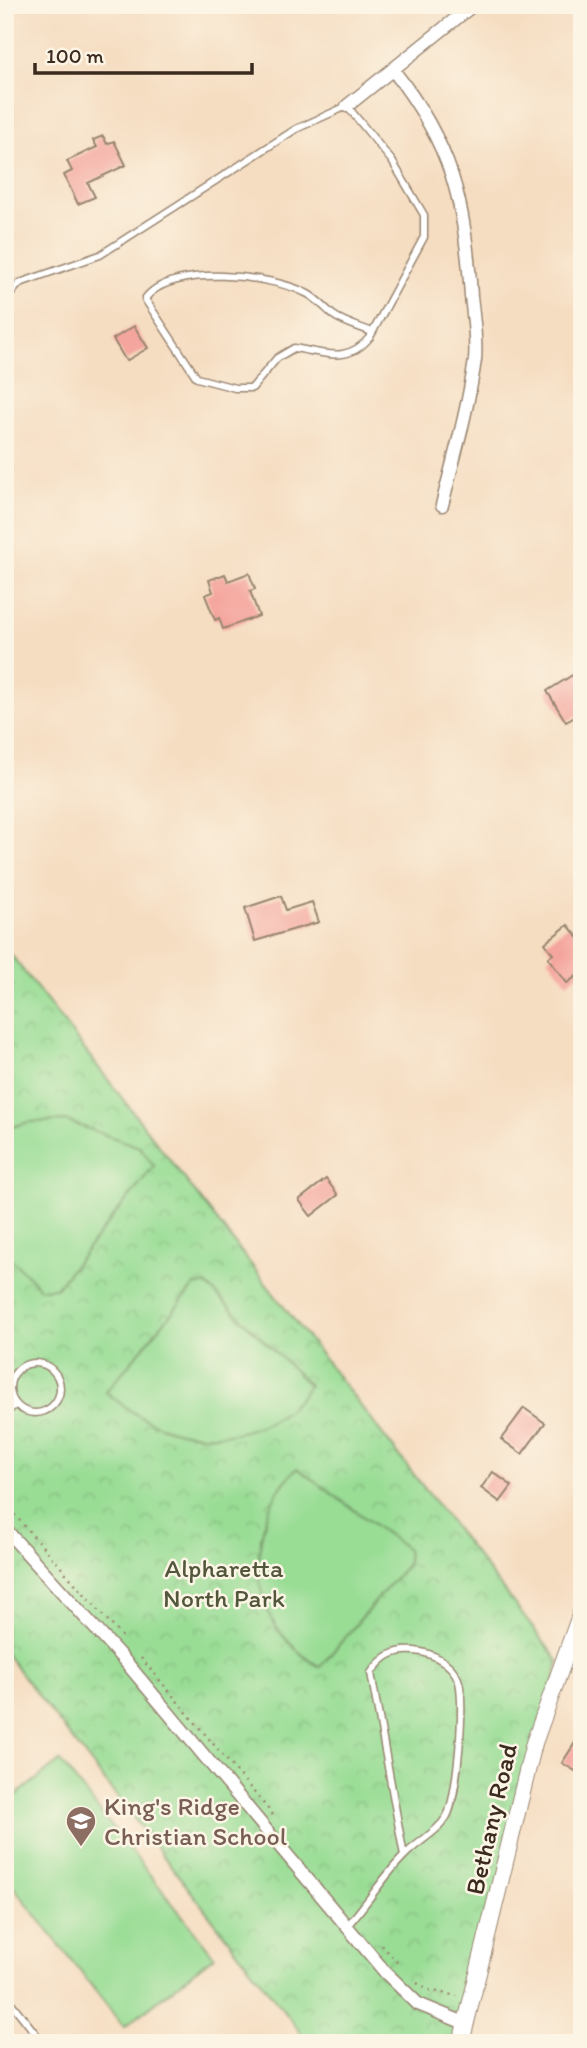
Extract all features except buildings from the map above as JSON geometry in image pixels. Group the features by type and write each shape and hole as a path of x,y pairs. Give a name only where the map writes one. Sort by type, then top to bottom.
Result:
{"street":[{"path":"347,106 474,5"},
{"path":"393,70 412,93 441,144 456,181 467,230 475,356 468,401 442,505"},
{"path":"5,1528 125,1661 385,1972 418,2004 467,2024"},
{"name":"Bethany Road","path":"461,2043 534,1743 582,1610"}],"lane":[{"path":"5,300 20,284 100,255 296,129 347,106 392,161 424,215 424,237 372,332 359,350 340,355 294,348 277,358 252,388 235,388 197,378 145,299 151,290 174,280 229,276 283,284 301,291 335,317 372,332"},
{"path":"40,1364 55,1373 59,1380 59,1397 48,1410 27,1412 16,1404 10,1385 23,1366 40,1364"},
{"path":"5,1414 16,1404"},
{"path":"347,1926 404,1856 447,1817 453,1801 462,1710 459,1680 450,1666 427,1652 400,1650 382,1658 371,1673 404,1856"},
{"path":"5,1994 43,2043"}],"path":[{"path":"5,1504 130,1645"},
{"path":"138,1654 280,1823"},
{"path":"380,1943 404,1971"},
{"path":"412,1980 428,1990 474,1998"}],"green space":[{"name":"Alpharetta North Park","path":"5,947 559,1662 456,2043 309,2043 5,1653"},
{"path":"66,1121 140,1147 154,1166 56,1288 41,1289 5,1253 5,1129 29,1122"},
{"path":"195,1285 207,1285 309,1385 281,1415 242,1431 200,1435 152,1423 106,1392"},
{"path":"297,1468 407,1549 408,1563 320,1667 297,1650 278,1629 269,1613 260,1584 260,1552 265,1520 279,1490"},
{"path":"60,1761 214,1956 124,2027 5,1876 5,1804"}],"place":[{"name":"King's Ridge Christian School","path":"81,1848"}]}
